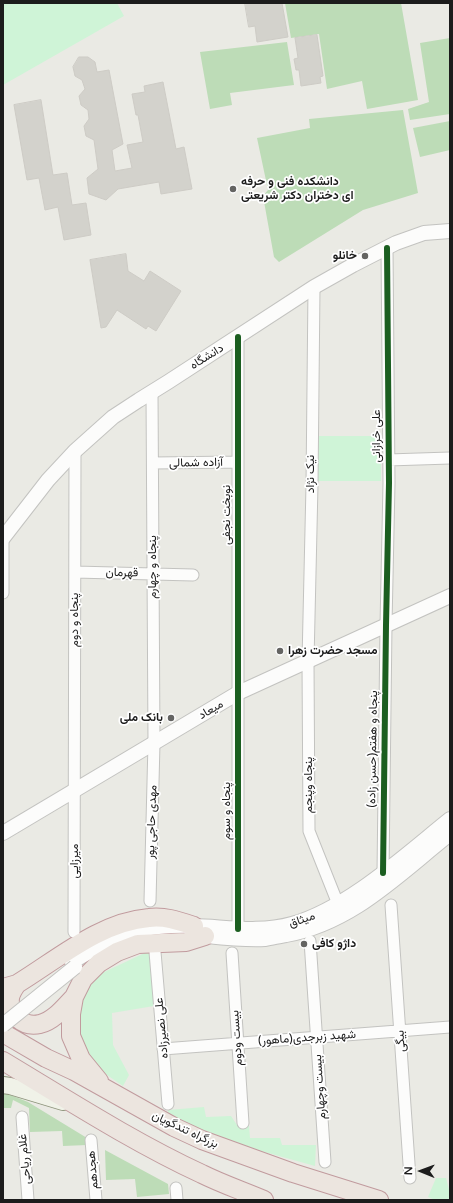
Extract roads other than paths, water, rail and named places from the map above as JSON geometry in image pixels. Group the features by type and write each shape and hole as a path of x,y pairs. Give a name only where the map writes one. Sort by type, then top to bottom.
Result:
{"highway":[{"path":"74,997 62,1010 49,1020 38,1024 26,1024 19,1020 14,1014 11,1006 10,998 12,990 10,986 99,932 122,923 150,918 172,919 200,931 186,942 138,944 117,952 99,962 83,979 74,997 70,1014 71,1036 81,1059 106,1089"},
{"name":"بزرگراه تندگویان","path":"3,1033 46,1058 74,1071 174,1128 202,1140 293,1173 378,1200"},
{"path":"3,1061 179,1163 203,1175 264,1200"}],"main road":[{"path":"3,1085 79,1106"}],"street":[{"name":"دانشگاه","path":"3,538 48,480 75,451 113,417 314,287 353,265 387,248 424,233 450,231"},
{"name":"علی خرازانی","path":"386,625 388,460 387,248"},
{"name":"نیک نژاد","path":"308,661 314,287"},
{"name":"نوبخت نجفی","path":"238,337 238,693"},
{"name":"پنجاه و چهارم","path":"152,392 154,743"},
{"name":"پنجاه و دوم","path":"75,451 75,790"},
{"path":"388,460 450,458"},
{"name":"آزاده شمالی","path":"153,463 238,462"},
{"path":"3,538 3,593"},
{"name":"قهرمان","path":"75,572 193,575"},
{"name":"میعاد","path":"3,833 238,693 450,596"},
{"name":"(حسن زاده)پنجاه و هفتم","path":"383,873 386,625"},
{"name":"پنجاه وپنجم","path":"308,661 309,831 338,904"},
{"name":"پنجاه و سوم","path":"238,693 238,929"},
{"name":"مهدی حاجی پور","path":"150,901 154,743"},
{"name":"میرزایی","path":"74,932 75,790"},
{"name":"میثاق","path":"200,931 272,928 292,924 318,915 338,904 383,873 450,819"},
{"name":"میثاق","path":"127,936 167,926 266,939 301,932 321,926 340,917 368,899 450,834"},
{"name":"بیگی","path":"391,905 410,1178"},
{"path":"3,1019 72,962 104,943 127,936"},
{"path":"3,1025 75,968 127,936"},
{"name":"بیست وچهارم","path":"310,941 325,1162"},
{"name":"علی نصیرزاده","path":"155,952 168,1104"},
{"name":"بیست ودوم","path":"232,953 243,1124"},
{"name":"شهید زبرجدی(ماهور)","path":"164,1049 450,1027"},
{"name":"غلام ریاحی","path":"22,1117 28,1200"},
{"name":"هجدهم","path":"91,1140 96,1200"},
{"path":"176,1188 177,1200"}],"place":[{"name":"دانشکده فنی و حرفه ای دختران دکتر شریعتی","path":"233,189"},
{"name":"خانلو","path":"365,256"},
{"name":"مسجد حضرت زهرا","path":"280,651"},
{"name":"بانک ملی","path":"171,718"},
{"name":"داژو کافی","path":"304,944"}]}
